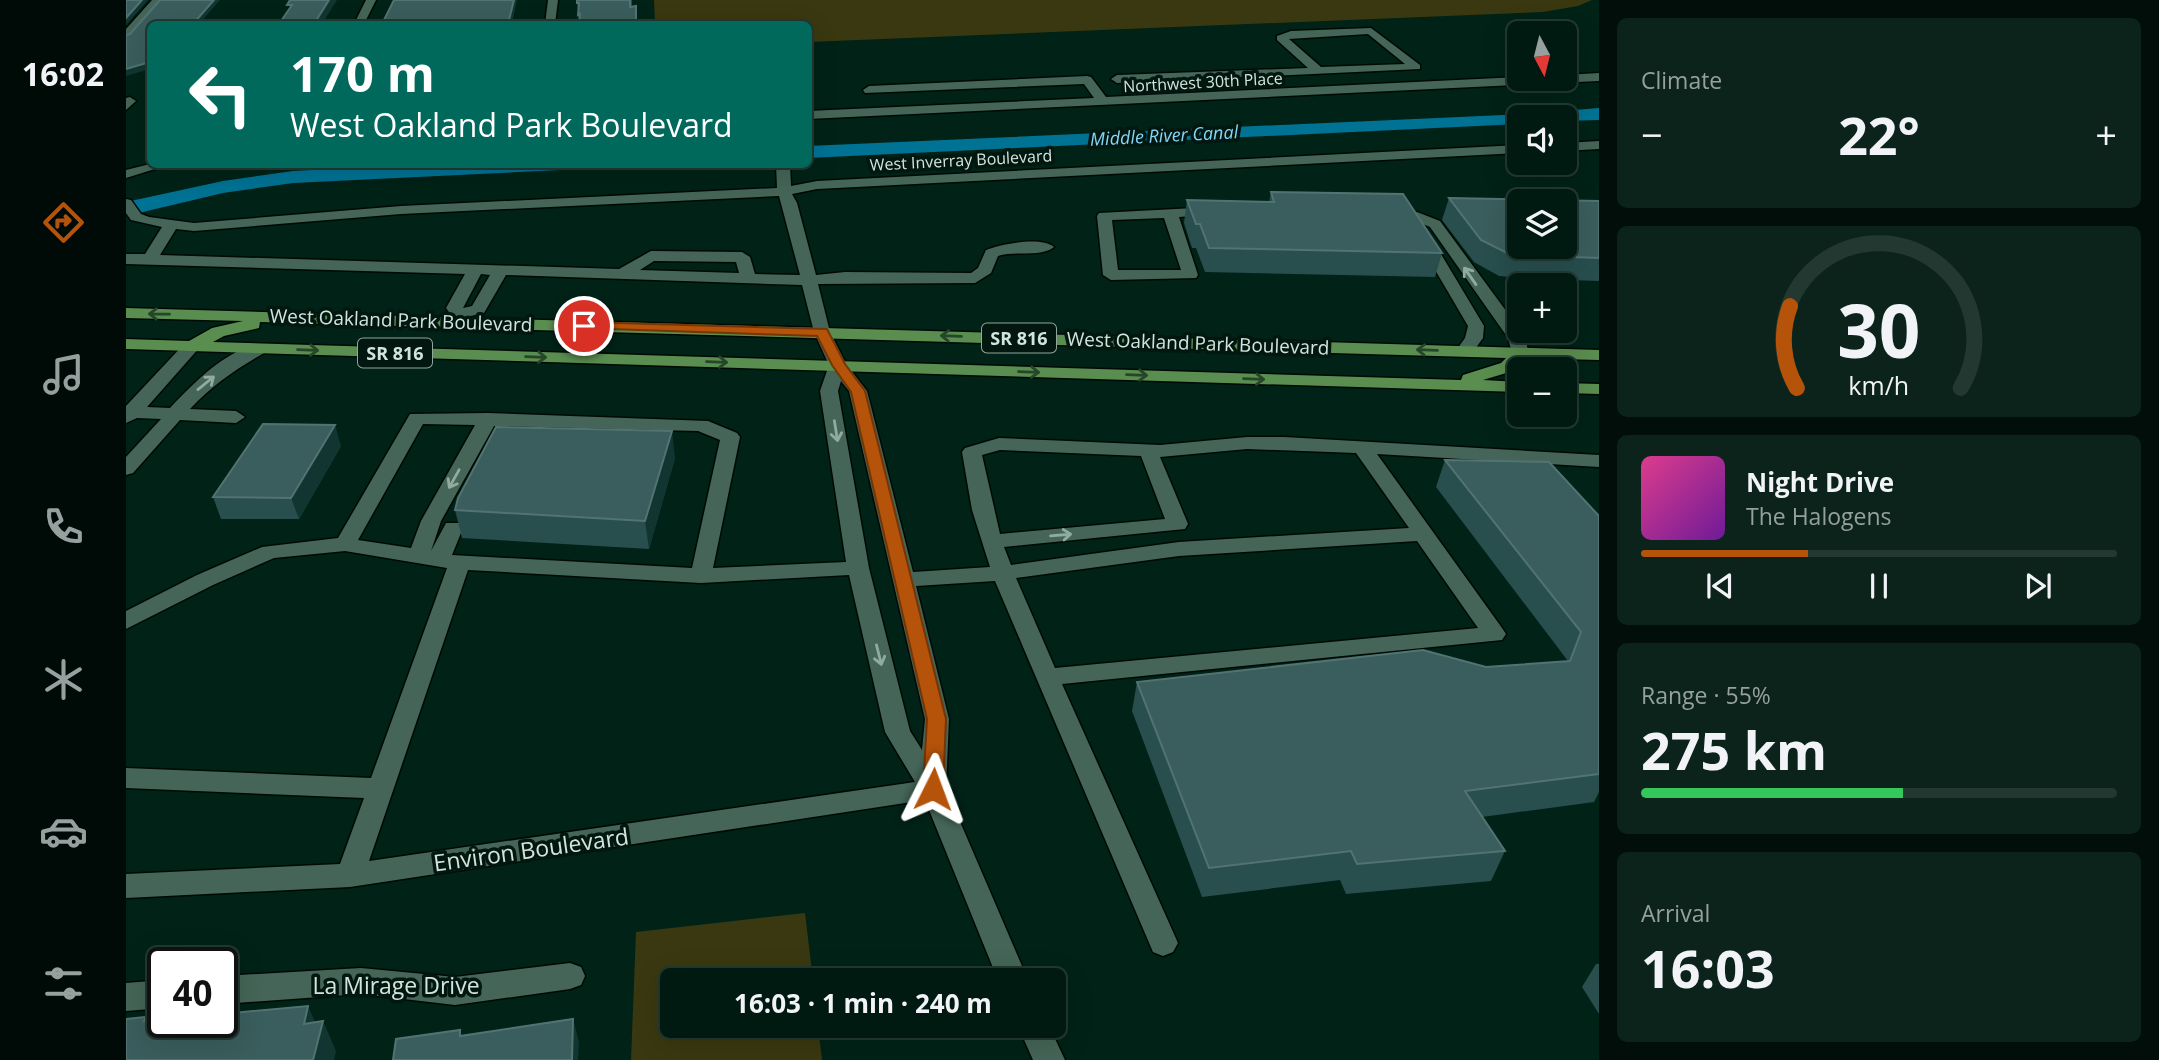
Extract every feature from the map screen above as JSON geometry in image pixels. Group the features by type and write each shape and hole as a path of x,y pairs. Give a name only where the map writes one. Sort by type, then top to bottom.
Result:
{"main road":[{"name":"West Oakland Park Boulevard","path":"126,313 300,318 458,318 822,332 1596,355"},
{"path":"191,347 218,332 300,318"},
{"name":"West Oakland Park Boulevard","path":"126,344 1507,387"},
{"path":"1446,384 1507,367 1519,353"},
{"path":"1577,360 1596,355"},
{"path":"1577,388 1599,389"}],"street":[{"path":"130,26 158,0"},
{"path":"360,21 370,0"},
{"path":"550,21 553,0"},
{"path":"869,89 1318,71 1404,67 1416,67 1371,31 1290,34 1281,38 1318,71"},
{"name":"Northwest 30th Place","path":"812,115 1599,77"},
{"path":"1117,79 1135,100"},
{"path":"1087,80 1102,102"},
{"path":"1577,146 1599,145"},
{"name":"West Inverray Boulevard","path":"126,203 136,217 171,225 227,226 401,210 783,192 817,185 1507,150"},
{"path":"126,174 149,168"},
{"path":"783,168 783,192 790,203 822,332 838,365 858,391 904,580 937,719 933,789"},
{"path":"1170,213 1190,275 1111,275 1104,216 1225,210"},
{"path":"1464,352 1474,338 1476,326 1414,222 1417,216 1435,224 1517,338 1519,353"},
{"path":"150,259 171,225"},
{"path":"126,259 810,280 845,276 975,278 985,270 991,253 1005,248 1046,247"},
{"path":"476,269 454,308 458,318 478,309 501,270"},
{"path":"128,415 191,347"},
{"path":"126,469 199,388 223,369 258,349"},
{"path":"838,365 829,391 858,568 898,732 933,789 1008,968"},
{"path":"128,415 236,417"},
{"path":"345,544 417,418 701,425 730,436 701,576"},
{"path":"439,559 431,521 488,419"},
{"path":"469,494 484,453 477,438"},
{"path":"1163,943 1003,573 974,480 972,452 999,444 1148,450 1247,443 1362,447 1590,460 1599,478"},
{"path":"1047,677 1494,634 1362,447"},
{"path":"993,541 1178,524 1148,450"},
{"path":"1143,527 1154,551"},
{"path":"350,875 380,789 439,559 453,528"},
{"path":"904,580 1003,573 1154,551 1423,534"},
{"path":"126,621 205,580 270,552 345,544 439,559 701,576 858,568"},
{"path":"126,778 380,789"},
{"name":"Environ Boulevard","path":"126,886 350,875 933,789"},
{"name":"La Mirage Drive","path":"238,989 361,981 455,990 570,976"},
{"path":"126,997 147,995"},
{"path":"1039,1038 1049,1060"}],"shaded area":[{"path":"654,0 1592,0 1578,6 1543,12 812,42 812,21 655,21"},
{"path":"805,913 812,968 660,968 660,1038 819,1038 822,1060 631,1060 636,932"}],"building":[{"path":"126,0 142,0 126,18"},
{"path":"160,0 214,0 196,21 147,21 147,63 126,69 126,35 130,34"},
{"path":"290,0 329,0 316,21 281,21 292,5 287,5"},
{"path":"394,0 514,0 509,21 384,21"},
{"path":"577,0 630,0 630,7 636,6 636,21 579,21"},
{"path":"1271,192 1403,194 1442,253 1209,248 1187,200 1274,202"},
{"path":"1449,198 1507,199 1507,253 1481,240"},
{"path":"1577,201 1599,201 1599,258 1577,257"},
{"path":"263,424 335,425 291,498 213,497"},
{"path":"496,427 672,431 645,521 455,510 458,498"},
{"path":"1445,460 1549,462 1599,516 1599,774 1465,791 1505,851 1357,864 1351,851 1209,868 1137,682 1423,650 1486,667 1570,661 1581,632"},
{"path":"308,1006 304,1024 323,1021 313,1060 126,1060 126,1019 146,1017 144,1021 147,1021 147,1038 238,1038 238,1013"},
{"path":"573,1019 572,1060 393,1060 396,1039 460,1030 460,1036"}],"waterway":[{"name":"Middle River Canal","path":"1577,115 1599,114"},
{"name":"Middle River Canal","path":"812,152 1507,119"},
{"name":"Middle River Canal","path":"126,209 223,187 293,177 478,168"}],"route":[{"path":"584,326 822,332 838,365 858,391 937,719 933,789"}]}
